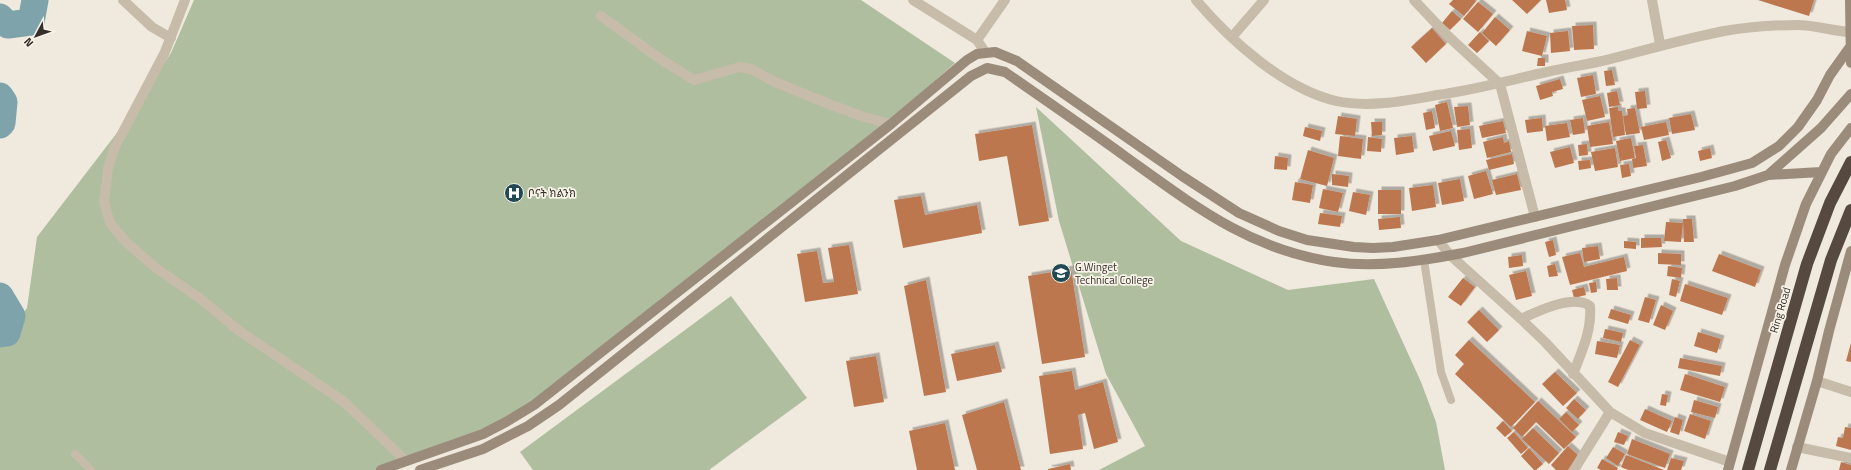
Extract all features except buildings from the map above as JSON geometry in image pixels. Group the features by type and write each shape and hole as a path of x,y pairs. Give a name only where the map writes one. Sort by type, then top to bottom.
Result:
{"highway":[{"name":"Ring Road","path":"1748,470 1809,257 1830,203 1851,162"},
{"path":"1770,470 1831,260 1851,210"}],"main road":[{"path":"1850,0 1851,63"},
{"path":"381,470 483,434 534,405 891,124 967,60 977,54 994,52 1017,61 1211,196 1259,223 1307,240 1354,247 1393,247 1438,240 1536,217 1734,169 1762,158 1779,146 1798,127 1817,100 1830,75 1850,47"},
{"path":"420,470 489,446 528,426 559,405 972,76 987,68 1005,72 1200,210 1254,240 1274,248 1335,262 1372,265 1424,260 1735,186 1768,175 1821,172"},
{"path":"1768,175 1821,128 1851,94"},
{"path":"1729,466 1785,265 1806,204 1831,154 1851,128"},
{"path":"1791,470 1817,381 1851,251"}],"street":[{"path":"123,0 152,27 171,38"},
{"path":"184,0 171,38 114,149 108,168 104,202 110,223 126,242 156,268 202,300 238,330 344,401 406,461"},
{"path":"913,0 977,40 985,52"},
{"path":"977,40 1005,0"},
{"path":"1196,0 1210,17 1275,73 1295,85 1317,95 1350,103 1368,104 1404,101 1500,84 1530,76 1602,61 1660,44 1725,31 1799,25 1850,32"},
{"path":"1232,37 1264,0"},
{"path":"1414,0 1448,36 1500,84 1536,217"},
{"path":"1652,0 1660,44"},
{"path":"601,16 659,58 694,80 728,72 740,67 751,69 775,82 828,104 864,117 891,124"},
{"path":"1438,240 1450,255 1521,319 1610,412 1646,433 1729,466"},
{"path":"1521,319 1542,309 1576,301 1584,302 1590,306 1591,320 1587,338 1573,374"},
{"path":"1817,381 1851,392"},
{"path":"1574,470 1610,412"},
{"path":"1797,446 1851,458"}],"lane":[{"path":"1424,260 1441,372 1451,400"},
{"path":"75,454 92,470"}],"green space":[{"path":"194,0 861,0 955,63 751,241 629,336 492,434 407,462 396,470 0,470 0,344 27,308 37,237 123,125 171,53"},
{"path":"1036,107 1181,241 1288,290 1374,279 1421,382 1436,422 1445,470 1099,470 1145,446 1106,374 1059,221"},
{"path":"731,296 807,398 709,470 533,470 520,452"}],"waterway":[{"path":"0,17 8,25 31,22 35,0"},
{"path":"0,96 4,102 2,123 0,125"},
{"path":"0,296 12,316 7,333 0,334"}],"place":[{"name":"ቦናት ክልንክ","path":"514,193"},
{"name":"G.Winget Technical College","path":"1061,273"}]}
